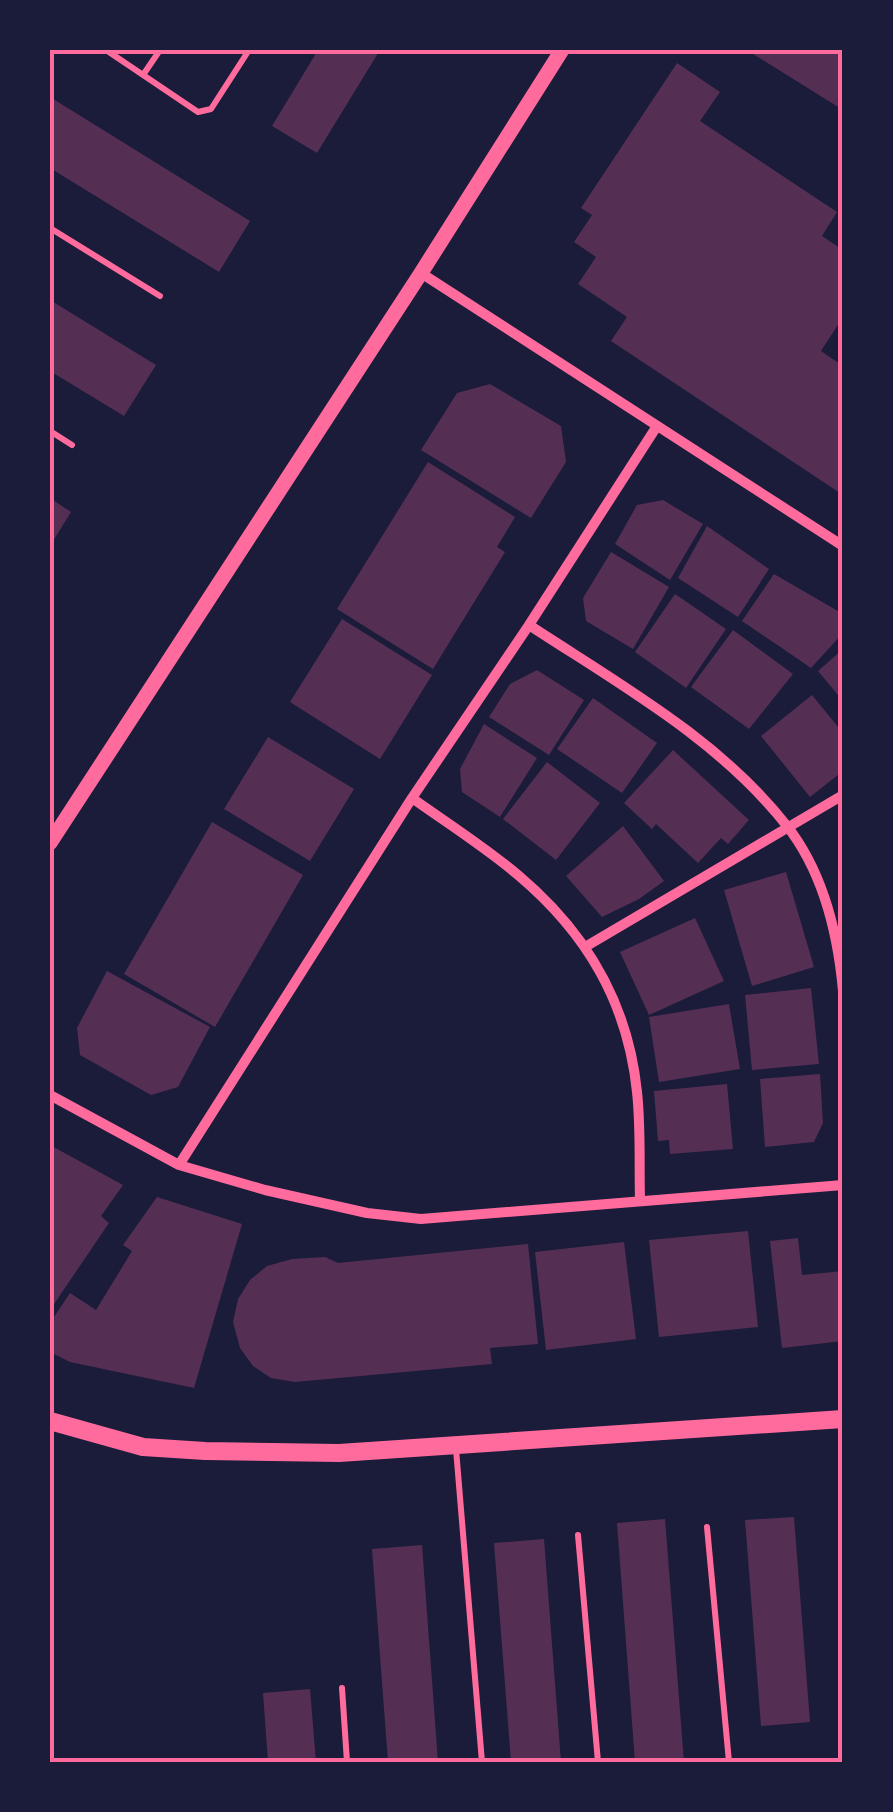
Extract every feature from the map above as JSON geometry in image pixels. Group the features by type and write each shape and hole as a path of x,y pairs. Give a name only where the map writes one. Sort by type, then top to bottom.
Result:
{"main road":[{"path":"50,1421 143,1447 205,1452 339,1453 843,1419"}],"street":[{"path":"50,843 562,50"},
{"path":"421,273 843,546"},
{"path":"180,1165 412,798 657,426"},
{"path":"529,625 705,744 788,827 825,898 843,991"},
{"path":"585,946 843,795"},
{"path":"412,798 518,875 585,946 608,983 627,1036 637,1093 640,1200"},
{"path":"50,1095 180,1165 264,1190 367,1213 421,1220 843,1185"}],"lane":[{"path":"106,50 198,112 210,109 249,50"},
{"path":"144,75 160,50"},
{"path":"50,228 160,296"},
{"path":"50,431 72,445"},
{"path":"455,1446 482,1762"},
{"path":"707,1528 729,1762"},
{"path":"578,1535 598,1762"},
{"path":"342,1688 347,1762"}],"building":[{"path":"318,50 380,50 317,153 272,126"},
{"path":"747,50 843,51 843,110"},
{"path":"677,63 720,92 700,121 837,212 822,236 843,250 843,317 821,351 843,366 843,495 611,341 627,317 578,284 596,257 574,242 592,215 581,208"},
{"path":"50,97 250,221 219,272 50,168"},
{"path":"50,300 156,365 124,416 50,371"},
{"path":"490,384 561,426 566,462 531,518 421,450 457,393"},
{"path":"428,462 515,517 497,547 505,552 433,669 337,609"},
{"path":"50,498 71,512 50,546"},
{"path":"663,500 703,524 670,580 615,544 637,505"},
{"path":"707,526 769,569 738,617 678,578"},
{"path":"611,552 669,587 633,649 586,621 583,598"},
{"path":"774,574 843,614 843,633 811,668 742,621"},
{"path":"675,594 726,629 686,688 635,652"},
{"path":"342,619 432,675 380,759 290,702"},
{"path":"733,630 793,674 749,729 691,687"},
{"path":"843,649 843,701 818,671"},
{"path":"537,670 584,700 549,755 489,717 510,684"},
{"path":"812,695 843,733 843,771 810,797 761,736"},
{"path":"593,698 657,743 622,793 557,749"},
{"path":"484,724 537,758 500,817 462,792 460,769"},
{"path":"268,737 354,789 310,861 224,809"},
{"path":"673,750 749,820 728,844 721,838 698,863 656,824 652,829 624,803"},
{"path":"547,762 600,803 556,860 503,819"},
{"path":"212,822 303,875 215,1027 124,974"},
{"path":"623,826 664,881 639,899 602,917 566,876"},
{"path":"786,872 814,967 752,986 724,890"},
{"path":"695,918 724,981 649,1015 620,952"},
{"path":"107,971 210,1027 178,1087 151,1095 80,1055 77,1028"},
{"path":"811,988 819,1064 752,1070 745,995"},
{"path":"729,1004 740,1069 659,1082 649,1017"},
{"path":"820,1074 823,1123 814,1142 765,1147 760,1079"},
{"path":"727,1084 733,1149 670,1154 669,1140 658,1141 654,1091"},
{"path":"50,1145 123,1185 101,1216 109,1223 50,1310"},
{"path":"157,1197 242,1224 194,1388 70,1362 50,1352 50,1323 70,1293 96,1310 132,1251 123,1245"},
{"path":"748,1231 758,1327 659,1337 649,1240"},
{"path":"798,1238 802,1275 843,1271 843,1341 782,1348 770,1241"},
{"path":"624,1242 636,1339 546,1350 535,1252"},
{"path":"528,1244 538,1344 490,1348 492,1364 295,1382 271,1378 253,1366 240,1348 233,1322 238,1299 250,1280 267,1266 292,1259 325,1257 338,1263"},
{"path":"794,1517 810,1722 761,1726 745,1520"},
{"path":"665,1519 684,1762 635,1762 617,1523"},
{"path":"544,1539 561,1762 511,1762 494,1543"},
{"path":"422,1545 438,1762 388,1762 372,1549"},
{"path":"310,1689 316,1762 268,1762 263,1693"}]}
